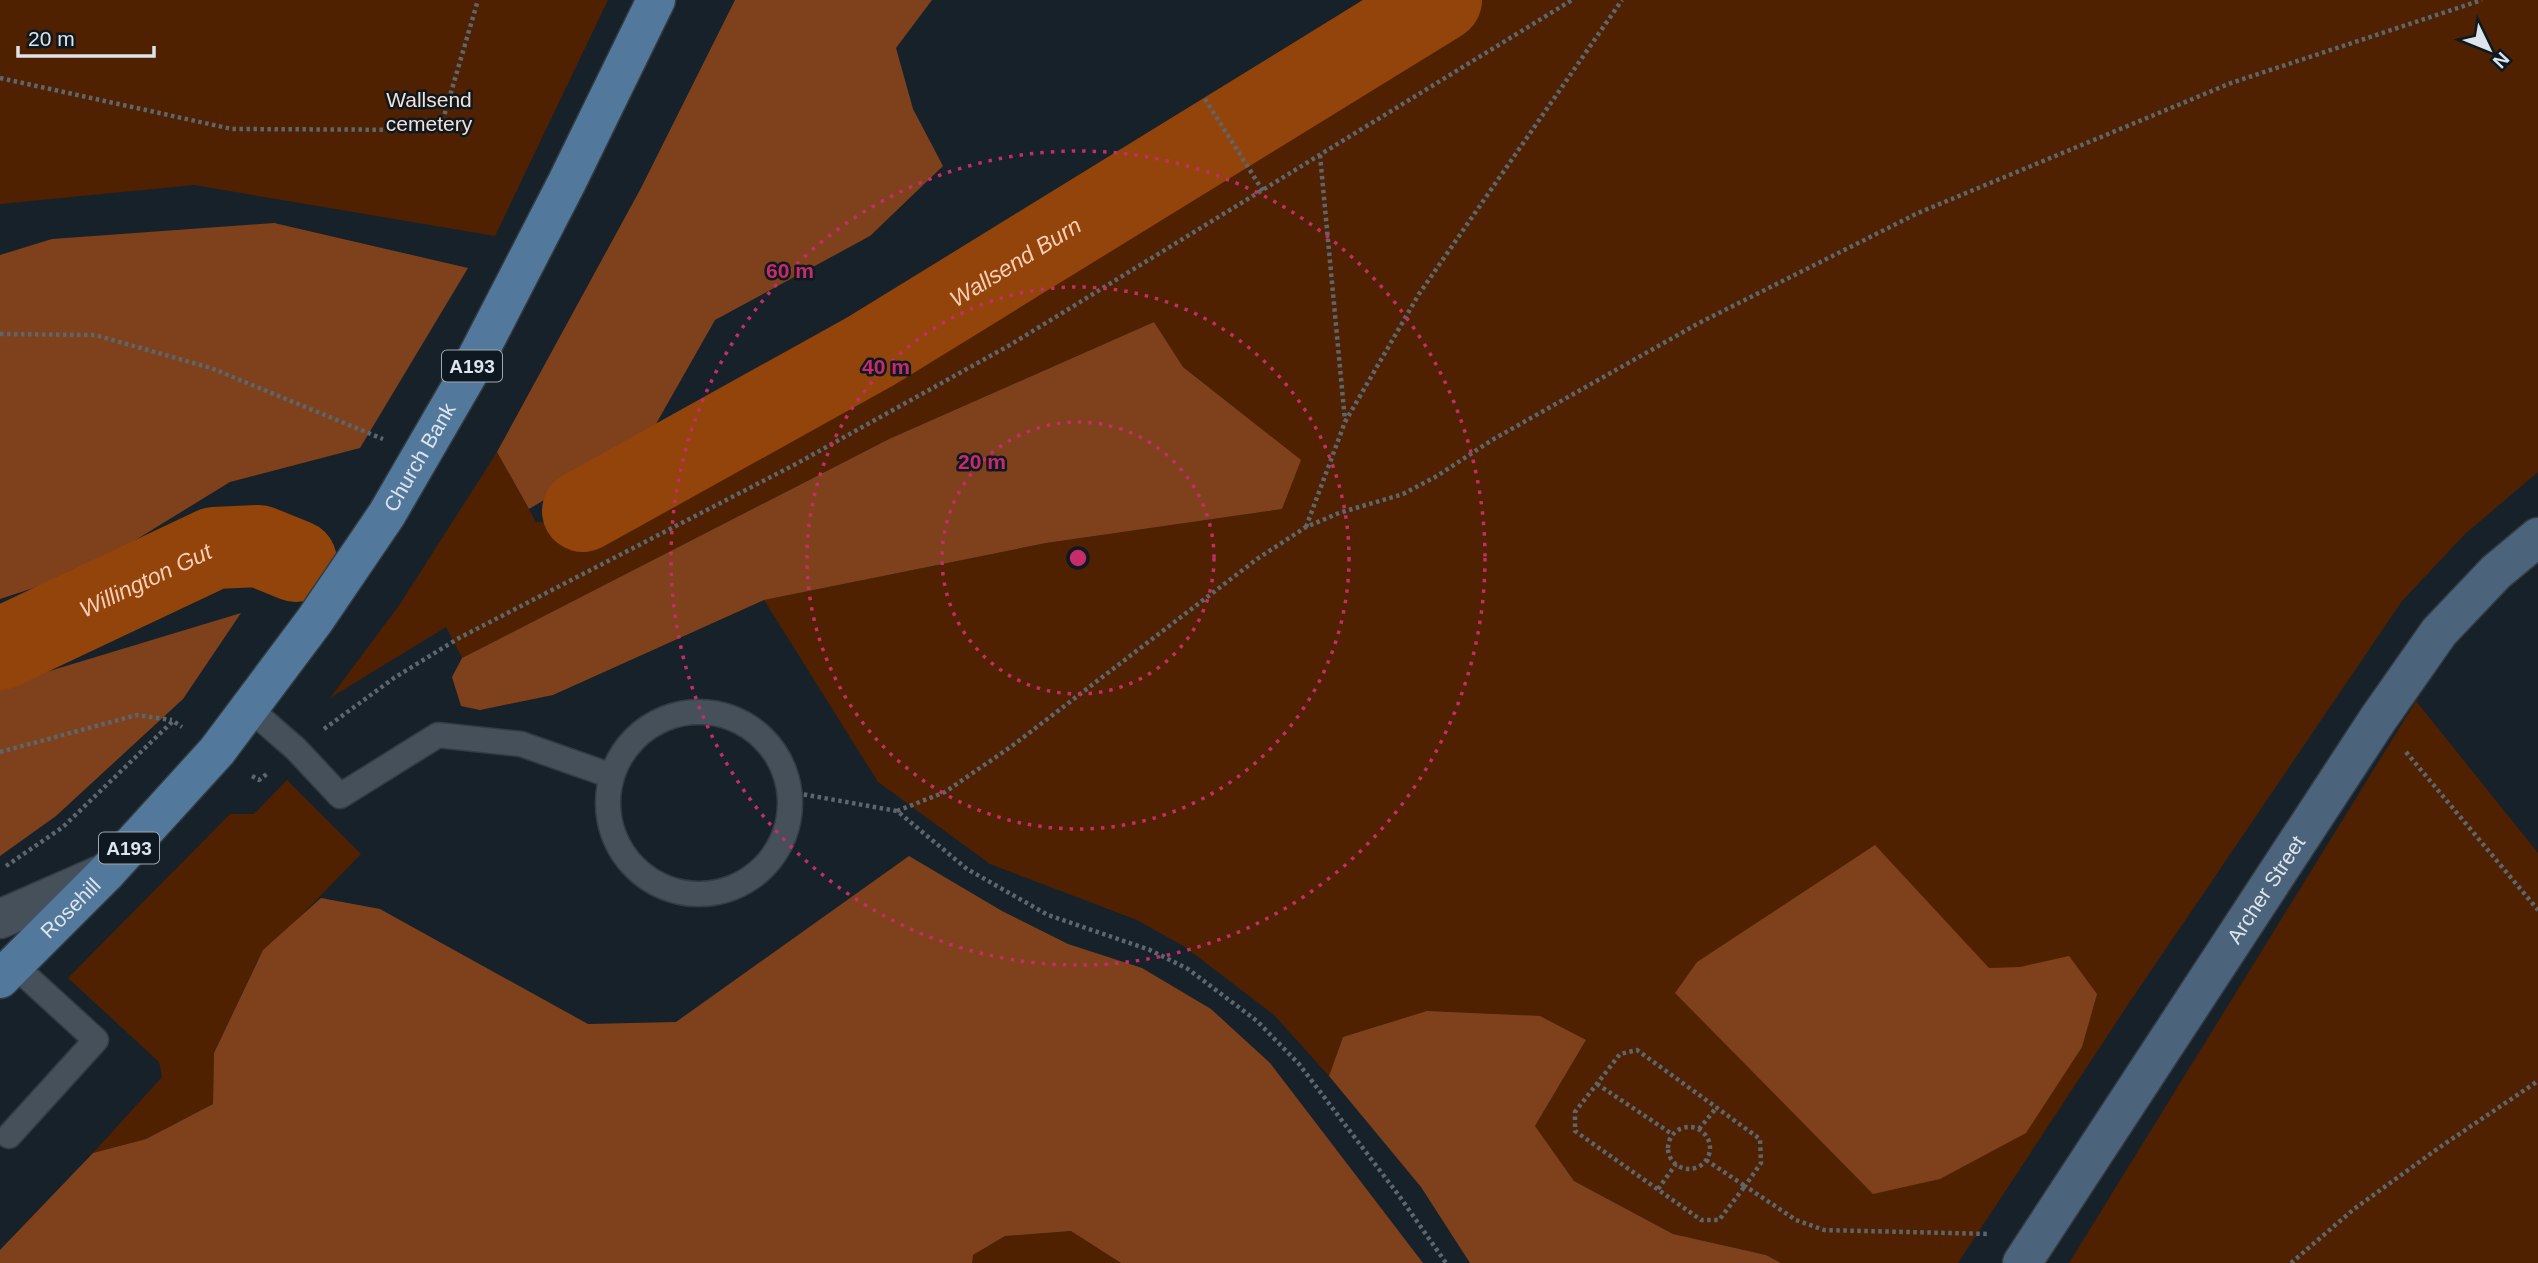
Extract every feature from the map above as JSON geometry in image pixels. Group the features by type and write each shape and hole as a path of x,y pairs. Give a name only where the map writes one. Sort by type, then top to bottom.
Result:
{"main road":[{"name":"Church Bank","path":"250,709 323,609 422,457 567,182 656,0"},
{"name":"Archer Street","path":"2031,1249 2378,719 2439,632 2496,572 2538,537"},
{"name":"Rosehill","path":"7,972 107,872 217,751 250,709"}],"street":[{"path":"0,919 107,872"}],"lane":[{"path":"250,709 296,749 341,796 438,736 521,744 612,776"},
{"path":"708,712 737,720 763,737 781,762 790,792 788,823 776,852 761,870 741,883 719,892 695,894 672,890 650,880 632,865 618,845 610,823 608,799 612,776 626,748 648,727 677,714 708,712"},
{"path":"7,972 96,1040 9,1136"}],"path":[{"path":"0,78 232,129 440,130 478,0"},
{"path":"259,780 296,749 394,678 458,638 794,465 1010,345 1572,0"},
{"path":"1307,527 1345,422 1419,294 1622,0"},
{"path":"897,811 945,792 1012,746 1257,559 1307,527 1339,513 1403,494 1437,476 1492,440 1699,323 1919,213 2231,83 2482,0"},
{"path":"1205,99 1263,191"},
{"path":"1320,155 1345,422"},
{"path":"0,334 95,335 211,368 422,457"},
{"path":"0,752 137,715 173,721"},
{"path":"2378,719 2538,910"},
{"path":"790,792 897,811 967,869 1048,915 1150,950 1178,964 1257,1021 1299,1063 1446,1263"},
{"path":"1637,1049 1717,1107 1760,1139 1761,1163 1719,1220 1701,1220 1575,1131 1575,1112 1620,1054 1637,1049"},
{"path":"2291,1263 2354,1209 2538,1081"},
{"path":"1597,1084 1672,1135"},
{"path":"1699,1129 1717,1107"},
{"path":"1685,1127 1699,1129 1710,1146 1706,1160 1695,1168 1688,1169 1676,1164 1671,1160 1668,1147 1672,1135 1685,1127"},
{"path":"1706,1160 1796,1220 1824,1230 2031,1249"},
{"path":"1658,1189 1676,1164"}],"green space":[{"name":"Wallsend cemetery","path":"0,0 608,0 495,236 194,185 0,204"},
{"path":"1468,0 2538,0 2538,472 2465,534 2402,601 2127,1006 1958,1263 1781,1263 1766,1255 1673,1234 1574,1181 1535,1126 1586,1040 1343,1037 1329,1076 1274,1015 1185,947 1137,920 990,864 878,782 764,600 1046,543 1282,509 1300,460 1183,367 1154,322 889,439 462,658 446,627 330,698 400,604 497,452 536,522 576,524 893,350"},
{"path":"2416,701 2538,853 2538,1263 2069,1263"},
{"path":"287,780 361,854 258,960 214,1053 213,1104 146,1139 93,1153 162,1077 159,1062 68,978 230,814 254,814"},
{"path":"1072,1231 1121,1263 972,1263 972,1255 1005,1236"}],"shaded area":[{"path":"735,0 932,0 896,48 913,109 943,166 870,236 715,320 648,438 529,509 497,452 641,188"},
{"path":"274,223 468,268 360,448 230,482 85,571 0,599 0,255 52,239"},
{"path":"1154,322 1183,367 1301,460 1282,509 1046,543 764,600 553,695 480,710 461,706 452,677 462,658 889,439"},
{"path":"241,613 183,699 56,816 0,856 0,686"},
{"path":"1875,845 1989,968 2020,967 2069,956 2097,994 2082,1047 2026,1133 1940,1179 1873,1194 1675,993 1697,962"},
{"path":"909,856 1002,911 1068,944 1142,968 1211,1009 1270,1063 1423,1263 1121,1263 1071,1231 1005,1236 973,1255 972,1263 0,1263 0,1250 93,1153 146,1139 213,1104 214,1053 263,950 321,898 380,909 588,1024 676,1022"},
{"path":"1427,1011 1540,1016 1586,1040 1535,1126 1574,1181 1673,1234 1766,1255 1781,1263 1470,1263 1421,1187 1329,1076 1343,1037"}],"waterway":[{"name":"Wallsend Burn","path":"583,511 871,351 1441,0"},
{"name":"Willington Gut","path":"0,649 214,548 259,546 296,561"}]}
